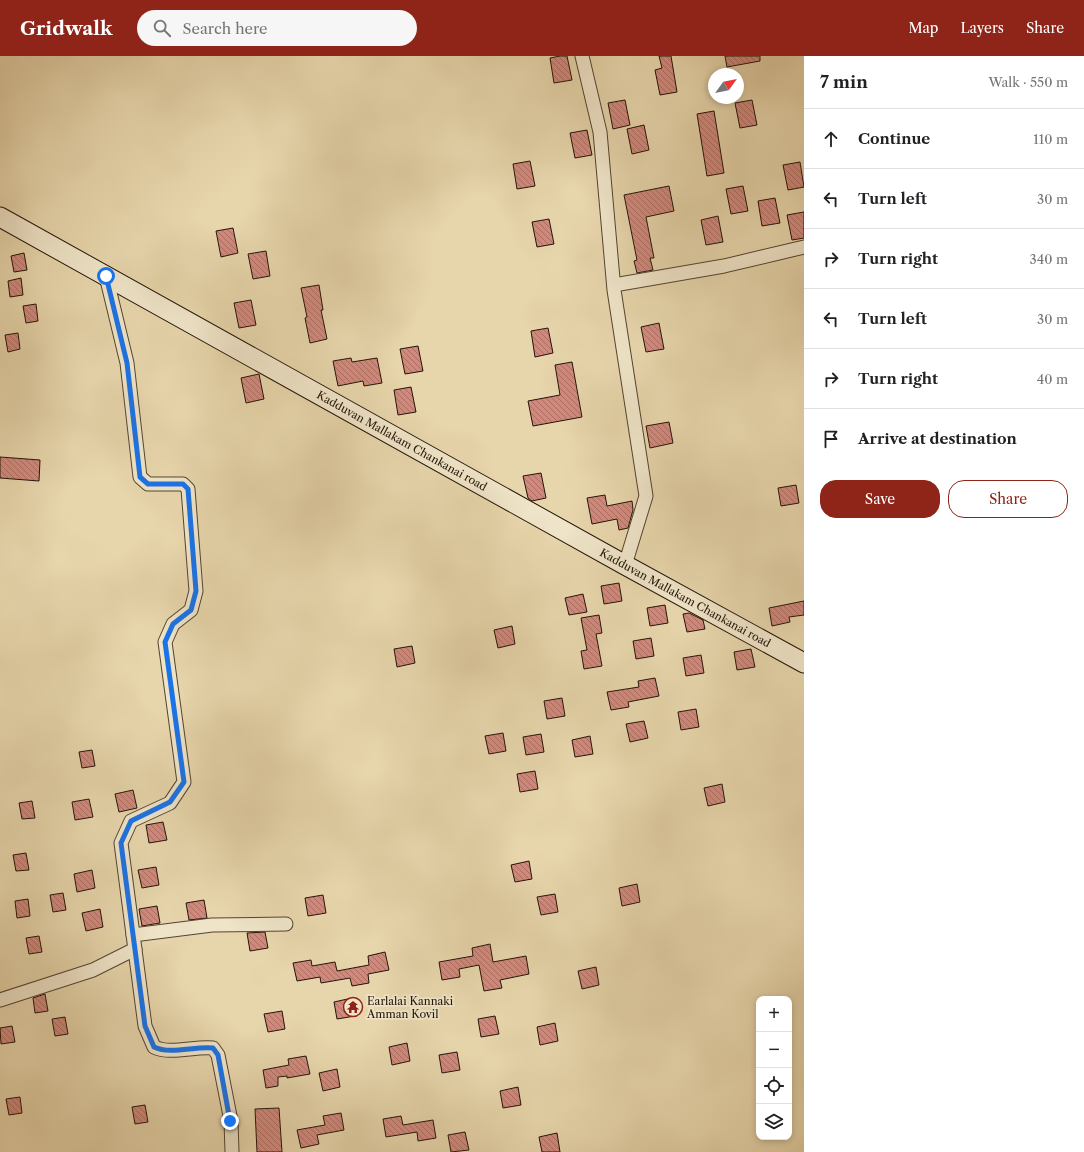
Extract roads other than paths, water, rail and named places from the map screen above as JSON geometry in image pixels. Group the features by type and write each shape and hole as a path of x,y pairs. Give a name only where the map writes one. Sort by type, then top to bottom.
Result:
{"main road":[{"name":"Kadduvan Mallakam Chankanai road","path":"0,217 804,663"}],"street":[{"path":"582,56 600,132 614,285 646,496 625,565"},
{"path":"614,285 724,266 804,247"},
{"path":"106,276 127,363 140,477 148,484 183,484 188,489 196,591 191,610 173,624 165,642 184,782 170,802 131,821 121,843 145,1026 154,1047 161,1050 205,1047 213,1048 218,1055 230,1121 232,1152"},
{"path":"134,935 212,926 286,924"},
{"path":"0,1000 93,970 135,949"}],"place":[{"name":"Earlalai Kannaki Amman Kovil","path":"353,1007"}]}
